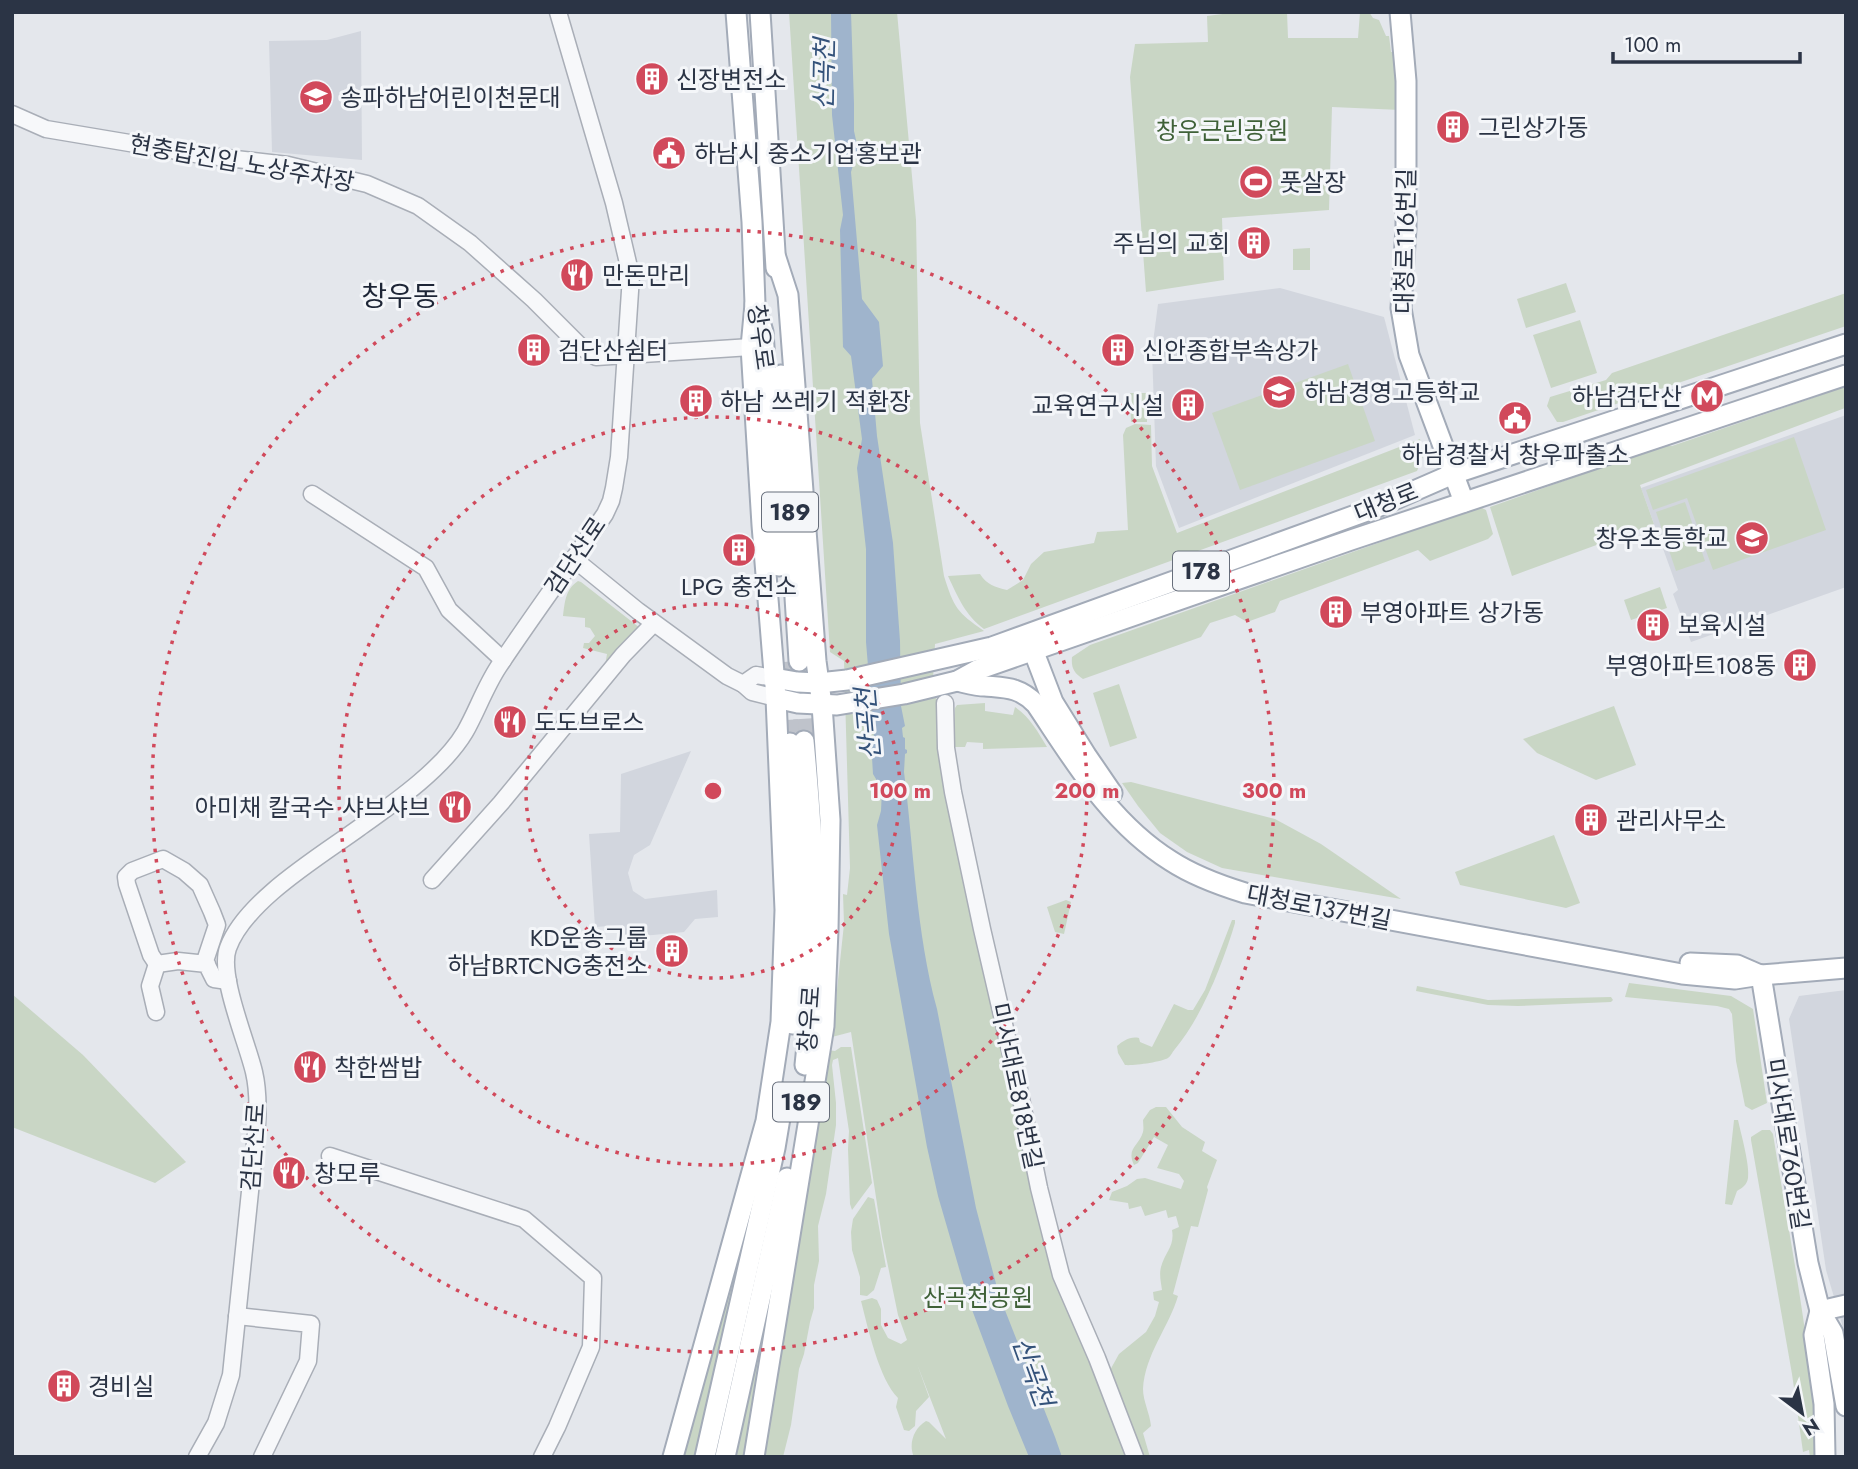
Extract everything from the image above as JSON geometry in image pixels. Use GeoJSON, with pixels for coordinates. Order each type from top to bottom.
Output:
{"type":"FeatureCollection","features":[{"type":"Feature","properties":{"kind":"main road","name":"창우로"},"geometry":{"type":"LineString","coordinates":[[736,12],[752,222],[755,304],[763,332],[786,667]]}},
{"type":"Feature","properties":{"kind":"main road","name":"창우로"},"geometry":{"type":"LineString","coordinates":[[760,12],[776,258],[786,667]]}},
{"type":"Feature","properties":{"kind":"main road","name":"대청로116번길"},"geometry":{"type":"LineString","coordinates":[[1399,12],[1406,81],[1406,228],[1401,308],[1409,355],[1464,502]]}},
{"type":"Feature","properties":{"kind":"main road"},"geometry":{"type":"LineString","coordinates":[[754,1457],[824,1026],[828,930],[830,820],[822,705],[788,295],[776,258]]}},
{"type":"Feature","properties":{"kind":"main road"},"geometry":{"type":"LineString","coordinates":[[673,1457],[766,1121],[781,1022],[785,910],[776,698],[786,667],[762,525],[751,347],[755,304]]}},
{"type":"Feature","properties":{"kind":"main road","name":"대청로"},"geometry":{"type":"LineString","coordinates":[[822,705],[854,702],[957,681],[1030,643],[1375,508],[1453,474],[1846,344]]}},
{"type":"Feature","properties":{"kind":"main road","name":"대청로"},"geometry":{"type":"LineString","coordinates":[[819,683],[847,680],[992,647],[1030,643],[1846,375]]}},
{"type":"Feature","properties":{"kind":"main road","name":"대청로137번길"},"geometry":{"type":"LineString","coordinates":[[1030,643],[1053,702],[1108,788],[1132,815],[1158,838],[1209,867],[1228,875],[1289,890],[1665,960],[1737,965],[1761,975]]}},
{"type":"Feature","properties":{"kind":"main road","name":"178"},"geometry":{"type":"LineString","coordinates":[[786,667],[819,683]]}},
{"type":"Feature","properties":{"kind":"main road","name":"대청로137번길"},"geometry":{"type":"LineString","coordinates":[[957,681],[1005,687],[1029,697],[1082,774],[1124,824],[1171,861],[1217,884],[1296,904],[1682,974],[1735,979],[1846,968]]}},
{"type":"Feature","properties":{"kind":"main road","name":"178"},"geometry":{"type":"LineString","coordinates":[[776,698],[822,705]]}},
{"type":"Feature","properties":{"kind":"main road","name":"창우로"},"geometry":{"type":"LineString","coordinates":[[705,1457],[775,1148],[790,1050],[800,937],[797,742],[811,826],[814,900],[808,1042],[802,1096],[788,1174],[725,1457]]}},
{"type":"Feature","properties":{"kind":"main road","name":"미사대로760번길"},"geometry":{"type":"LineString","coordinates":[[1761,975],[1808,1263],[1820,1311]]}},
{"type":"Feature","properties":{"kind":"main road"},"geometry":{"type":"LineString","coordinates":[[1820,1311],[1846,1306]]}},
{"type":"Feature","properties":{"kind":"main road"},"geometry":{"type":"LineString","coordinates":[[1820,1311],[1814,1335],[1824,1404],[1836,1457]]}},
{"type":"Feature","properties":{"kind":"main road"},"geometry":{"type":"LineString","coordinates":[[1820,1311],[1833,1332],[1846,1406]]}},
{"type":"Feature","properties":{"kind":"main road"},"geometry":{"type":"LineString","coordinates":[[1824,1404],[1825,1457]]}},
{"type":"Feature","properties":{"kind":"street","name":"검단산로"},"geometry":{"type":"LineString","coordinates":[[197,1457],[216,1423],[227,1393],[234,1353],[258,1106],[254,1072],[228,981],[225,959],[227,950],[243,922],[259,904],[405,794],[446,756],[465,732],[503,660],[605,514],[611,501],[619,457],[631,276],[614,204],[558,12]]}},
{"type":"Feature","properties":{"kind":"street","name":"현충탑진입 노상주차장"},"geometry":{"type":"LineString","coordinates":[[12,114],[46,129],[201,155],[288,165],[367,184],[418,206],[470,243],[525,291],[588,353],[596,357],[751,347]]}},
{"type":"Feature","properties":{"kind":"street"},"geometry":{"type":"LineString","coordinates":[[312,494],[426,568],[449,610],[503,660]]}},
{"type":"Feature","properties":{"kind":"street"},"geometry":{"type":"LineString","coordinates":[[574,559],[654,623],[727,676],[752,692],[776,698]]}},
{"type":"Feature","properties":{"kind":"street"},"geometry":{"type":"LineString","coordinates":[[432,880],[501,803],[623,655],[654,623]]}},
{"type":"Feature","properties":{"kind":"street"},"geometry":{"type":"LineString","coordinates":[[743,684],[756,675],[786,667]]}},
{"type":"Feature","properties":{"kind":"street","name":"미사대로818번길"},"geometry":{"type":"LineString","coordinates":[[945,703],[946,748],[953,792],[1014,1062],[1039,1188],[1061,1275],[1135,1457]]}},
{"type":"Feature","properties":{"kind":"street"},"geometry":{"type":"LineString","coordinates":[[157,964],[151,955],[126,877],[132,871],[163,859],[184,871],[200,885],[217,925],[205,961],[214,979],[228,981]]}},
{"type":"Feature","properties":{"kind":"street"},"geometry":{"type":"LineString","coordinates":[[157,964],[178,961],[207,964]]}},
{"type":"Feature","properties":{"kind":"street"},"geometry":{"type":"LineString","coordinates":[[156,1012],[150,986],[157,964]]}},
{"type":"Feature","properties":{"kind":"street"},"geometry":{"type":"LineString","coordinates":[[330,1156],[524,1219],[593,1278],[591,1348],[542,1457]]}},
{"type":"Feature","properties":{"kind":"street"},"geometry":{"type":"LineString","coordinates":[[237,1316],[311,1324],[308,1361],[262,1457]]}},
{"type":"Feature","properties":{"kind":"shaded area","name":"송파하남어린이천문대"},"geometry":{"type":"Polygon","coordinates":[[[361,31],[362,160],[272,152],[269,41],[327,40],[361,31]]]}},
{"type":"Feature","properties":{"kind":"shaded area","name":"하남경영고등학교"},"geometry":{"type":"Polygon","coordinates":[[[1280,288],[1384,317],[1415,435],[1179,528],[1156,466],[1152,350],[1158,304],[1280,288]]]}},
{"type":"Feature","properties":{"kind":"shaded area","name":"창우초등학교"},"geometry":{"type":"Polygon","coordinates":[[[1846,415],[1846,587],[1691,642],[1673,594],[1678,590],[1641,488],[1846,415]]]}},
{"type":"Feature","properties":{"kind":"shaded area"},"geometry":{"type":"Polygon","coordinates":[[[691,751],[650,845],[634,855],[628,873],[633,891],[645,899],[717,890],[718,917],[695,919],[684,932],[653,935],[624,937],[623,925],[595,927],[589,834],[620,832],[621,774],[691,751]]]}},
{"type":"Feature","properties":{"kind":"shaded area"},"geometry":{"type":"Polygon","coordinates":[[[1846,990],[1846,1338],[1826,1270],[1789,1019],[1799,996],[1846,990]]]}},
{"type":"Feature","properties":{"kind":"green space","name":"산곡천공원"},"geometry":{"type":"Polygon","coordinates":[[[789,12],[897,12],[916,220],[920,423],[944,576],[958,608],[984,631],[935,644],[933,679],[1022,1134],[1129,1457],[914,1457],[913,1437],[926,1421],[946,1439],[917,1364],[929,1397],[916,1411],[915,1426],[909,1431],[904,1430],[896,1407],[898,1398],[880,1366],[861,1301],[872,1298],[877,1300],[881,1309],[881,1325],[888,1338],[901,1344],[907,1340],[898,1315],[882,1237],[851,1032],[832,1037],[844,924],[843,894],[847,895],[850,868],[844,661],[830,652],[789,12]]]}},
{"type":"Feature","properties":{"kind":"green space","name":"창우근린공원"},"geometry":{"type":"Polygon","coordinates":[[[1238,12],[1287,12],[1288,38],[1358,38],[1360,12],[1369,12],[1373,18],[1379,20],[1386,36],[1389,36],[1401,110],[1332,107],[1329,210],[1222,218],[1224,280],[1146,292],[1130,77],[1135,44],[1208,42],[1207,16],[1238,12]]]}},
{"type":"Feature","properties":{"kind":"green space"},"geometry":{"type":"Polygon","coordinates":[[[1310,248],[1310,270],[1293,270],[1293,249],[1310,248]]]}},
{"type":"Feature","properties":{"kind":"green space"},"geometry":{"type":"Polygon","coordinates":[[[1566,283],[1576,312],[1526,328],[1517,299],[1566,283]]]}},
{"type":"Feature","properties":{"kind":"green space"},"geometry":{"type":"Polygon","coordinates":[[[1846,293],[1846,326],[1563,422],[1557,422],[1547,406],[1550,397],[1606,380],[1612,373],[1846,293]]]}},
{"type":"Feature","properties":{"kind":"green space"},"geometry":{"type":"Polygon","coordinates":[[[1580,320],[1597,373],[1551,388],[1533,335],[1580,320]]]}},
{"type":"Feature","properties":{"kind":"green space"},"geometry":{"type":"Polygon","coordinates":[[[1348,364],[1375,441],[1240,490],[1212,413],[1348,364]]]}},
{"type":"Feature","properties":{"kind":"green space"},"geometry":{"type":"Polygon","coordinates":[[[1844,387],[1845,408],[1640,485],[1654,524],[1512,576],[1490,507],[1654,446],[1672,446],[1844,387]]]}},
{"type":"Feature","properties":{"kind":"green space"},"geometry":{"type":"Polygon","coordinates":[[[1130,393],[1147,393],[1147,422],[1131,422],[1130,393]]]}},
{"type":"Feature","properties":{"kind":"green space"},"geometry":{"type":"Polygon","coordinates":[[[1135,424],[1151,425],[1152,466],[1177,533],[1420,439],[1424,454],[1417,471],[984,629],[977,624],[967,612],[948,576],[980,574],[985,581],[1007,590],[1023,580],[1031,564],[1044,552],[1094,543],[1097,532],[1128,530],[1123,435],[1126,428],[1135,424]]]}},
{"type":"Feature","properties":{"kind":"green space"},"geometry":{"type":"Polygon","coordinates":[[[1794,437],[1826,530],[1713,570],[1687,498],[1653,510],[1646,490],[1794,437]]]}},
{"type":"Feature","properties":{"kind":"green space"},"geometry":{"type":"Polygon","coordinates":[[[1685,502],[1705,561],[1676,571],[1656,512],[1685,502]]]}},
{"type":"Feature","properties":{"kind":"green space"},"geometry":{"type":"Polygon","coordinates":[[[1480,507],[1486,510],[1493,534],[1488,539],[1430,561],[1418,550],[1280,601],[1275,612],[1247,622],[1235,615],[1210,623],[1201,637],[1083,679],[1075,672],[1072,657],[1090,645],[1480,507]]]}},
{"type":"Feature","properties":{"kind":"green space"},"geometry":{"type":"Polygon","coordinates":[[[578,581],[640,628],[605,666],[607,654],[583,648],[584,643],[589,643],[595,636],[590,628],[585,627],[585,618],[563,616],[568,592],[578,581]]]}},
{"type":"Feature","properties":{"kind":"green space"},"geometry":{"type":"Polygon","coordinates":[[[1660,587],[1667,608],[1631,620],[1624,600],[1660,587]]]}},
{"type":"Feature","properties":{"kind":"green space"},"geometry":{"type":"Polygon","coordinates":[[[1119,684],[1137,738],[1110,747],[1093,693],[1119,684]]]}},
{"type":"Feature","properties":{"kind":"green space"},"geometry":{"type":"Polygon","coordinates":[[[985,703],[985,711],[1013,715],[1015,707],[1037,730],[1047,747],[983,749],[983,743],[967,742],[965,747],[953,747],[957,705],[985,703]]]}},
{"type":"Feature","properties":{"kind":"green space"},"geometry":{"type":"Polygon","coordinates":[[[1614,706],[1636,765],[1596,780],[1537,753],[1523,739],[1614,706]]]}},
{"type":"Feature","properties":{"kind":"green space"},"geometry":{"type":"Polygon","coordinates":[[[1131,782],[1275,819],[1321,844],[1401,899],[1222,868],[1187,852],[1160,833],[1122,783],[1131,782]]]}},
{"type":"Feature","properties":{"kind":"green space"},"geometry":{"type":"Polygon","coordinates":[[[1554,835],[1580,903],[1566,908],[1460,885],[1455,872],[1554,835]]]}},
{"type":"Feature","properties":{"kind":"green space"},"geometry":{"type":"Polygon","coordinates":[[[1066,900],[1071,902],[1064,934],[1055,932],[1047,907],[1066,900]]]}},
{"type":"Feature","properties":{"kind":"green space"},"geometry":{"type":"Polygon","coordinates":[[[1232,920],[1235,920],[1235,923],[1218,972],[1203,1006],[1185,1036],[1168,1058],[1125,1065],[1118,1053],[1119,1044],[1127,1039],[1139,1038],[1140,1042],[1152,1047],[1174,1004],[1193,1010],[1205,990],[1232,920]]]}},
{"type":"Feature","properties":{"kind":"green space"},"geometry":{"type":"Polygon","coordinates":[[[1629,983],[1731,996],[1753,1009],[1767,1103],[1752,1110],[1745,1106],[1736,1061],[1732,1014],[1729,1009],[1625,997],[1629,983]]]}},
{"type":"Feature","properties":{"kind":"green space"},"geometry":{"type":"Polygon","coordinates":[[[1417,986],[1488,1000],[1611,997],[1613,1000],[1518,1006],[1488,1005],[1416,991],[1417,986]]]}},
{"type":"Feature","properties":{"kind":"green space"},"geometry":{"type":"Polygon","coordinates":[[[12,994],[83,1055],[186,1162],[155,1183],[12,1127],[12,994]]]}},
{"type":"Feature","properties":{"kind":"green space"},"geometry":{"type":"Polygon","coordinates":[[[841,1047],[851,1047],[872,1183],[852,1210],[849,1131],[838,1058],[833,1060],[832,1065],[836,1125],[826,1194],[818,1226],[819,1261],[814,1285],[814,1308],[799,1369],[791,1425],[783,1457],[762,1457],[827,1050],[835,1051],[841,1047]]]}},
{"type":"Feature","properties":{"kind":"green space"},"geometry":{"type":"Polygon","coordinates":[[[1166,1107],[1182,1127],[1205,1142],[1202,1151],[1217,1160],[1207,1187],[1198,1227],[1191,1226],[1173,1294],[1178,1296],[1148,1364],[1143,1394],[1151,1426],[1143,1433],[1150,1457],[1140,1457],[1109,1372],[1119,1354],[1146,1332],[1155,1316],[1159,1302],[1154,1300],[1153,1292],[1162,1290],[1161,1267],[1171,1245],[1172,1230],[1179,1227],[1176,1216],[1168,1218],[1166,1210],[1145,1216],[1141,1206],[1129,1209],[1128,1203],[1109,1200],[1112,1192],[1137,1179],[1145,1178],[1181,1189],[1184,1181],[1179,1174],[1157,1168],[1168,1145],[1154,1137],[1138,1163],[1134,1165],[1132,1159],[1132,1151],[1143,1132],[1143,1120],[1150,1110],[1166,1107]]]}},
{"type":"Feature","properties":{"kind":"green space"},"geometry":{"type":"Polygon","coordinates":[[[1734,1120],[1738,1120],[1747,1158],[1748,1178],[1747,1183],[1737,1191],[1732,1205],[1725,1204],[1734,1120]]]}},
{"type":"Feature","properties":{"kind":"green space"},"geometry":{"type":"Polygon","coordinates":[[[1762,1130],[1770,1130],[1773,1134],[1806,1335],[1818,1457],[1810,1457],[1809,1450],[1803,1452],[1751,1140],[1751,1137],[1762,1130]]]}},
{"type":"Feature","properties":{"kind":"green space"},"geometry":{"type":"Polygon","coordinates":[[[868,1197],[874,1199],[886,1267],[881,1268],[874,1290],[867,1296],[860,1295],[860,1277],[852,1250],[851,1232],[853,1219],[868,1197]]]}},
{"type":"Feature","properties":{"kind":"green space"},"geometry":{"type":"Polygon","coordinates":[[[754,1201],[697,1457],[679,1457],[719,1313],[754,1201]]]}},
{"type":"Feature","properties":{"kind":"green space"},"geometry":{"type":"Polygon","coordinates":[[[773,1277],[749,1457],[732,1457],[773,1277]]]}},
{"type":"Feature","properties":{"kind":"water"},"geometry":{"type":"Polygon","coordinates":[[[831,12],[851,12],[854,131],[858,149],[851,172],[862,299],[879,322],[883,366],[872,379],[877,436],[893,543],[900,641],[901,706],[905,726],[902,728],[907,750],[904,772],[924,951],[976,1208],[999,1295],[1062,1457],[1029,1457],[968,1299],[938,1196],[927,1147],[889,934],[877,825],[882,789],[873,774],[871,741],[874,738],[866,642],[866,549],[857,468],[862,439],[851,356],[843,347],[840,230],[843,215],[832,115],[831,12]]]}},
{"type":"Feature","properties":{"kind":"tunnel"},"geometry":{"type":"LineString","coordinates":[[799,661],[804,741]]}},
{"type":"Feature","properties":{"kind":"tunnel"},"geometry":{"type":"LineString","coordinates":[[784,662],[790,742]]}},
{"type":"Feature","properties":{"kind":"place","name":"신장변전소"},"geometry":{"type":"Point","coordinates":[652,79]}},
{"type":"Feature","properties":{"kind":"place","name":"송파하남어린이천문대"},"geometry":{"type":"Point","coordinates":[316,97]}},
{"type":"Feature","properties":{"kind":"place","name":"그린상가동"},"geometry":{"type":"Point","coordinates":[1453,127]}},
{"type":"Feature","properties":{"kind":"place","name":"하남시 중소기업홍보관"},"geometry":{"type":"Point","coordinates":[669,153]}},
{"type":"Feature","properties":{"kind":"place","name":"풋살장"},"geometry":{"type":"Point","coordinates":[1256,182]}},
{"type":"Feature","properties":{"kind":"place","name":"주님의 교회"},"geometry":{"type":"Point","coordinates":[1254,243]}},
{"type":"Feature","properties":{"kind":"place","name":"만돈만리"},"geometry":{"type":"Point","coordinates":[577,275]}},
{"type":"Feature","properties":{"kind":"place","name":"검단산쉼터"},"geometry":{"type":"Point","coordinates":[534,350]}},
{"type":"Feature","properties":{"kind":"place","name":"신안종합부속상가"},"geometry":{"type":"Point","coordinates":[1118,350]}},
{"type":"Feature","properties":{"kind":"place","name":"하남경영고등학교"},"geometry":{"type":"Point","coordinates":[1279,392]}},
{"type":"Feature","properties":{"kind":"place","name":"하남검단산"},"geometry":{"type":"Point","coordinates":[1707,396]}},
{"type":"Feature","properties":{"kind":"place","name":"하남 쓰레기 적환장"},"geometry":{"type":"Point","coordinates":[696,401]}},
{"type":"Feature","properties":{"kind":"place","name":"교육연구시설"},"geometry":{"type":"Point","coordinates":[1188,405]}},
{"type":"Feature","properties":{"kind":"place","name":"하남경찰서 창우파출소"},"geometry":{"type":"Point","coordinates":[1515,418]}},
{"type":"Feature","properties":{"kind":"place","name":"창우초등학교"},"geometry":{"type":"Point","coordinates":[1752,538]}},
{"type":"Feature","properties":{"kind":"place","name":"LPG 충전소"},"geometry":{"type":"Point","coordinates":[739,550]}},
{"type":"Feature","properties":{"kind":"place","name":"부영아파트 상가동"},"geometry":{"type":"Point","coordinates":[1336,612]}},
{"type":"Feature","properties":{"kind":"place","name":"보육시설"},"geometry":{"type":"Point","coordinates":[1653,625]}},
{"type":"Feature","properties":{"kind":"place","name":"부영아파트108동"},"geometry":{"type":"Point","coordinates":[1800,665]}},
{"type":"Feature","properties":{"kind":"place","name":"도도브로스"},"geometry":{"type":"Point","coordinates":[510,722]}},
{"type":"Feature","properties":{"kind":"place","name":"아미채 칼국수 샤브샤브"},"geometry":{"type":"Point","coordinates":[455,807]}},
{"type":"Feature","properties":{"kind":"place","name":"관리사무소"},"geometry":{"type":"Point","coordinates":[1591,820]}},
{"type":"Feature","properties":{"kind":"place","name":"KD운송그룹 하남BRTCNG충전소"},"geometry":{"type":"Point","coordinates":[672,951]}},
{"type":"Feature","properties":{"kind":"place","name":"착한쌈밥"},"geometry":{"type":"Point","coordinates":[310,1067]}},
{"type":"Feature","properties":{"kind":"place","name":"창모루"},"geometry":{"type":"Point","coordinates":[289,1173]}},
{"type":"Feature","properties":{"kind":"place","name":"경비실"},"geometry":{"type":"Point","coordinates":[64,1386]}},
{"type":"Feature","properties":{"kind":"district","name":"창우동"},"geometry":{"type":"Point","coordinates":[400,296]}},
{"type":"Feature","properties":{"kind":"water label","name":"산곡천"},"geometry":{"type":"Point","coordinates":[824,74]}},
{"type":"Feature","properties":{"kind":"water label","name":"산곡천"},"geometry":{"type":"Point","coordinates":[868,724]}},
{"type":"Feature","properties":{"kind":"water label","name":"산곡천"},"geometry":{"type":"Point","coordinates":[1033,1372]}}]}
